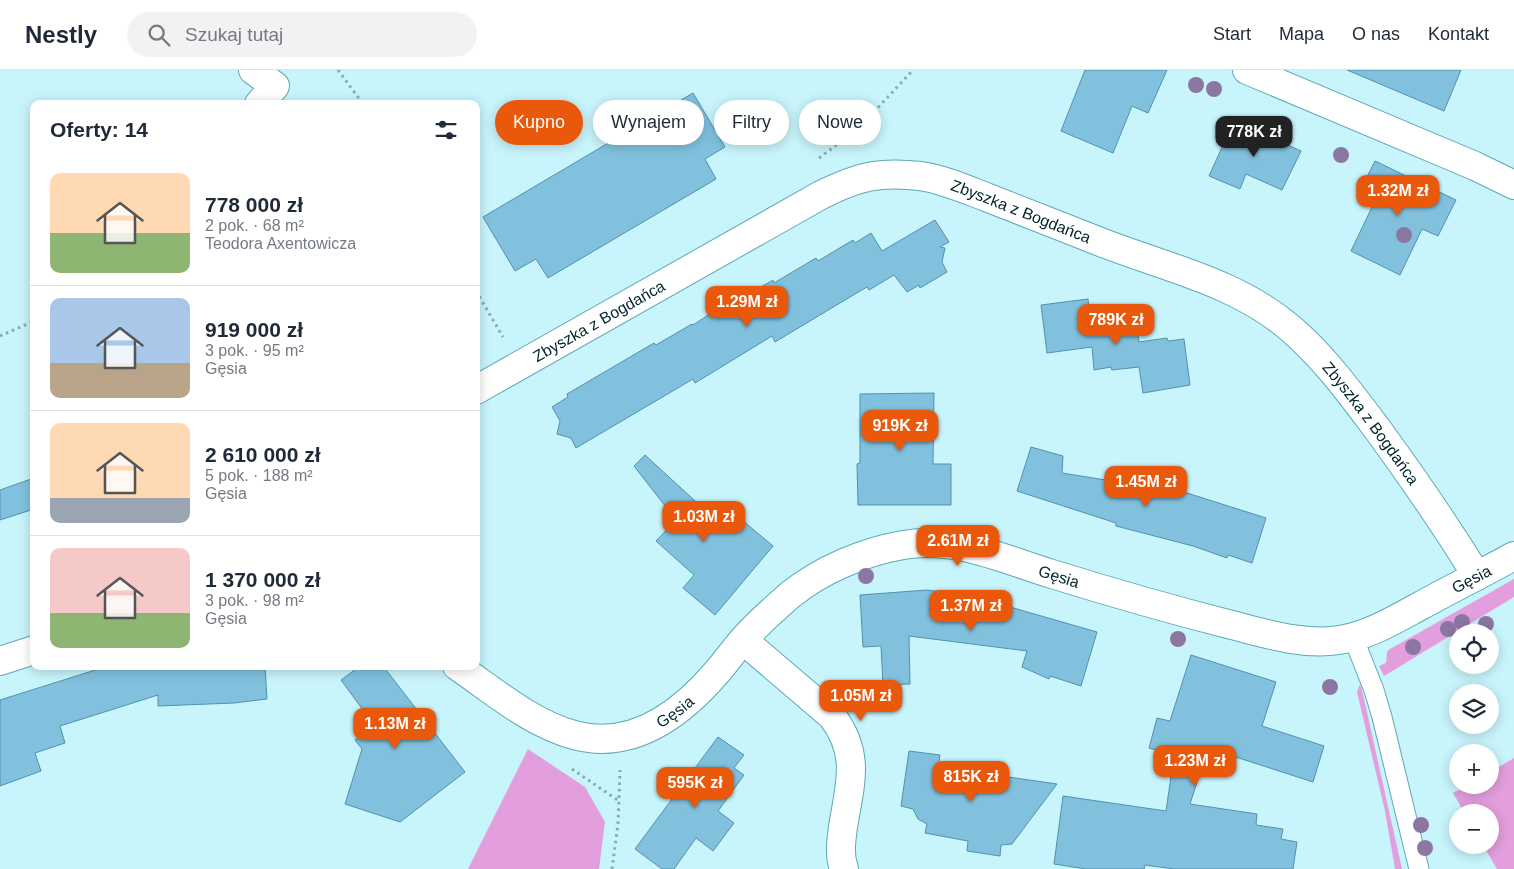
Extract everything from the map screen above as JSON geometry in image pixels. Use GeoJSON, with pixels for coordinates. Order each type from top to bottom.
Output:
{"type":"FeatureCollection","features":[{"type":"Feature","properties":{"kind":"street"},"geometry":{"type":"LineString","coordinates":[[253,70],[267,95]]}},
{"type":"Feature","properties":{"kind":"street"},"geometry":{"type":"LineString","coordinates":[[1247,70],[1476,166],[1514,185]]}},
{"type":"Feature","properties":{"kind":"street","name":"Zbyszka z Bogdańca"},"geometry":{"type":"LineString","coordinates":[[480,388],[828,191],[873,174],[920,176],[967,190],[1096,241],[1221,286],[1257,303],[1274,314],[1307,343],[1349,391],[1416,483],[1477,576]]}},
{"type":"Feature","properties":{"kind":"street","name":"Gęsia"},"geometry":{"type":"LineString","coordinates":[[464,670],[516,707],[541,722],[574,735],[598,739],[621,738],[653,727],[672,715],[695,696],[743,640],[791,594],[826,572],[882,550],[924,543],[959,545],[1187,613],[1274,635],[1317,642],[1353,637],[1377,628],[1514,556]]}},
{"type":"Feature","properties":{"kind":"street"},"geometry":{"type":"LineString","coordinates":[[743,640],[832,716],[842,729],[850,754],[852,768],[840,849],[844,869]]}},
{"type":"Feature","properties":{"kind":"street"},"geometry":{"type":"LineString","coordinates":[[0,661],[30,651]]}},
{"type":"Feature","properties":{"kind":"lane"},"geometry":{"type":"LineString","coordinates":[[1353,637],[1374,690],[1382,717],[1419,869]]}},
{"type":"Feature","properties":{"kind":"path"},"geometry":{"type":"LineString","coordinates":[[338,70],[360,100]]}},
{"type":"Feature","properties":{"kind":"path"},"geometry":{"type":"LineString","coordinates":[[811,164],[858,129],[913,70]]}},
{"type":"Feature","properties":{"kind":"path"},"geometry":{"type":"LineString","coordinates":[[480,298],[505,340]]}},
{"type":"Feature","properties":{"kind":"path"},"geometry":{"type":"LineString","coordinates":[[0,336],[30,323]]}},
{"type":"Feature","properties":{"kind":"path"},"geometry":{"type":"LineString","coordinates":[[612,869],[618,824],[621,738]]}},
{"type":"Feature","properties":{"kind":"shaded area"},"geometry":{"type":"Polygon","coordinates":[[[1514,579],[1514,597],[1470,624],[1449,624],[1449,636],[1384,676],[1379,666],[1386,663],[1387,652],[1514,579]]]}},
{"type":"Feature","properties":{"kind":"shaded area"},"geometry":{"type":"Polygon","coordinates":[[[1360,684],[1402,869],[1395,869],[1385,811],[1357,692],[1360,684]]]}},
{"type":"Feature","properties":{"kind":"shaded area"},"geometry":{"type":"Polygon","coordinates":[[[528,749],[585,787],[605,822],[599,869],[468,869],[528,749]]]}},
{"type":"Feature","properties":{"kind":"shaded area"},"geometry":{"type":"Polygon","coordinates":[[[1514,758],[1514,869],[1497,869],[1488,854],[1499,854],[1499,804],[1459,804],[1454,794],[1499,794],[1499,767],[1514,758]]]}},
{"type":"Feature","properties":{"kind":"building"},"geometry":{"type":"Polygon","coordinates":[[[1085,70],[1167,70],[1148,113],[1132,106],[1113,153],[1061,131],[1085,70]]]}},
{"type":"Feature","properties":{"kind":"building"},"geometry":{"type":"Polygon","coordinates":[[[1347,70],[1461,70],[1444,111],[1347,70]]]}},
{"type":"Feature","properties":{"kind":"building"},"geometry":{"type":"Polygon","coordinates":[[[693,93],[697,100],[681,100],[693,93]]]}},
{"type":"Feature","properties":{"kind":"building"},"geometry":{"type":"Polygon","coordinates":[[[704,112],[714,128],[714,145],[724,145],[725,147],[705,159],[716,179],[548,278],[536,259],[515,271],[483,217],[605,145],[704,145],[704,112]]]}},
{"type":"Feature","properties":{"kind":"building"},"geometry":{"type":"Polygon","coordinates":[[[1234,121],[1301,151],[1282,190],[1246,174],[1240,189],[1209,176],[1234,121]]]}},
{"type":"Feature","properties":{"kind":"building"},"geometry":{"type":"Polygon","coordinates":[[[1375,161],[1456,200],[1438,236],[1422,229],[1400,275],[1351,251],[1373,205],[1357,197],[1375,161]]]}},
{"type":"Feature","properties":{"kind":"building"},"geometry":{"type":"Polygon","coordinates":[[[935,220],[949,242],[940,247],[945,248],[942,262],[947,272],[920,288],[919,285],[907,292],[894,275],[869,290],[867,287],[775,342],[772,336],[695,383],[693,379],[576,448],[571,438],[557,434],[560,421],[552,407],[568,397],[567,394],[654,343],[656,345],[693,325],[733,299],[736,302],[773,280],[774,283],[816,258],[818,261],[853,240],[855,243],[871,233],[882,251],[935,220]]]}},
{"type":"Feature","properties":{"kind":"building"},"geometry":{"type":"Polygon","coordinates":[[[1088,299],[1091,325],[1135,319],[1139,342],[1167,338],[1168,341],[1184,339],[1190,385],[1143,393],[1139,367],[1112,370],[1111,367],[1094,370],[1092,347],[1047,353],[1041,305],[1088,299]]]}},
{"type":"Feature","properties":{"kind":"building"},"geometry":{"type":"Polygon","coordinates":[[[934,393],[933,464],[951,464],[951,505],[858,505],[857,464],[860,463],[860,394],[934,393]]]}},
{"type":"Feature","properties":{"kind":"building"},"geometry":{"type":"Polygon","coordinates":[[[1031,447],[1063,456],[1062,473],[1187,493],[1266,518],[1252,563],[1228,555],[1227,558],[1193,546],[1116,526],[1116,523],[1017,491],[1031,447]]]}},
{"type":"Feature","properties":{"kind":"building"},"geometry":{"type":"Polygon","coordinates":[[[645,455],[730,533],[742,520],[773,546],[715,615],[683,588],[694,575],[656,541],[676,520],[634,466],[645,455]]]}},
{"type":"Feature","properties":{"kind":"building"},"geometry":{"type":"Polygon","coordinates":[[[30,479],[30,510],[0,520],[0,490],[30,479]]]}},
{"type":"Feature","properties":{"kind":"building"},"geometry":{"type":"Polygon","coordinates":[[[927,590],[997,599],[996,603],[1097,632],[1081,686],[1050,676],[1049,679],[1022,667],[1027,651],[909,636],[910,684],[883,685],[881,646],[863,647],[860,595],[927,590]]]}},
{"type":"Feature","properties":{"kind":"building"},"geometry":{"type":"Polygon","coordinates":[[[1191,655],[1276,682],[1262,726],[1324,746],[1313,782],[1208,748],[1190,804],[1257,814],[1256,825],[1283,829],[1281,839],[1297,842],[1293,869],[1174,869],[1145,865],[1144,869],[1086,869],[1054,864],[1063,796],[1166,811],[1174,756],[1149,748],[1157,718],[1170,721],[1191,655]]]}},
{"type":"Feature","properties":{"kind":"building"},"geometry":{"type":"Polygon","coordinates":[[[95,670],[265,670],[267,699],[234,703],[158,706],[158,695],[60,726],[65,743],[35,753],[41,771],[0,786],[0,700],[95,670]]]}},
{"type":"Feature","properties":{"kind":"building"},"geometry":{"type":"Polygon","coordinates":[[[355,670],[386,670],[465,772],[400,822],[345,804],[362,749],[355,740],[374,725],[341,680],[355,670]]]}},
{"type":"Feature","properties":{"kind":"building"},"geometry":{"type":"Polygon","coordinates":[[[718,737],[744,755],[734,768],[744,775],[718,811],[734,823],[713,851],[696,838],[674,869],[662,869],[635,849],[718,737]]]}},
{"type":"Feature","properties":{"kind":"building"},"geometry":{"type":"Polygon","coordinates":[[[909,751],[940,755],[938,767],[1057,784],[1012,844],[1001,845],[1000,856],[967,851],[968,841],[925,833],[927,824],[918,819],[913,809],[901,806],[909,751]]]}}]}
